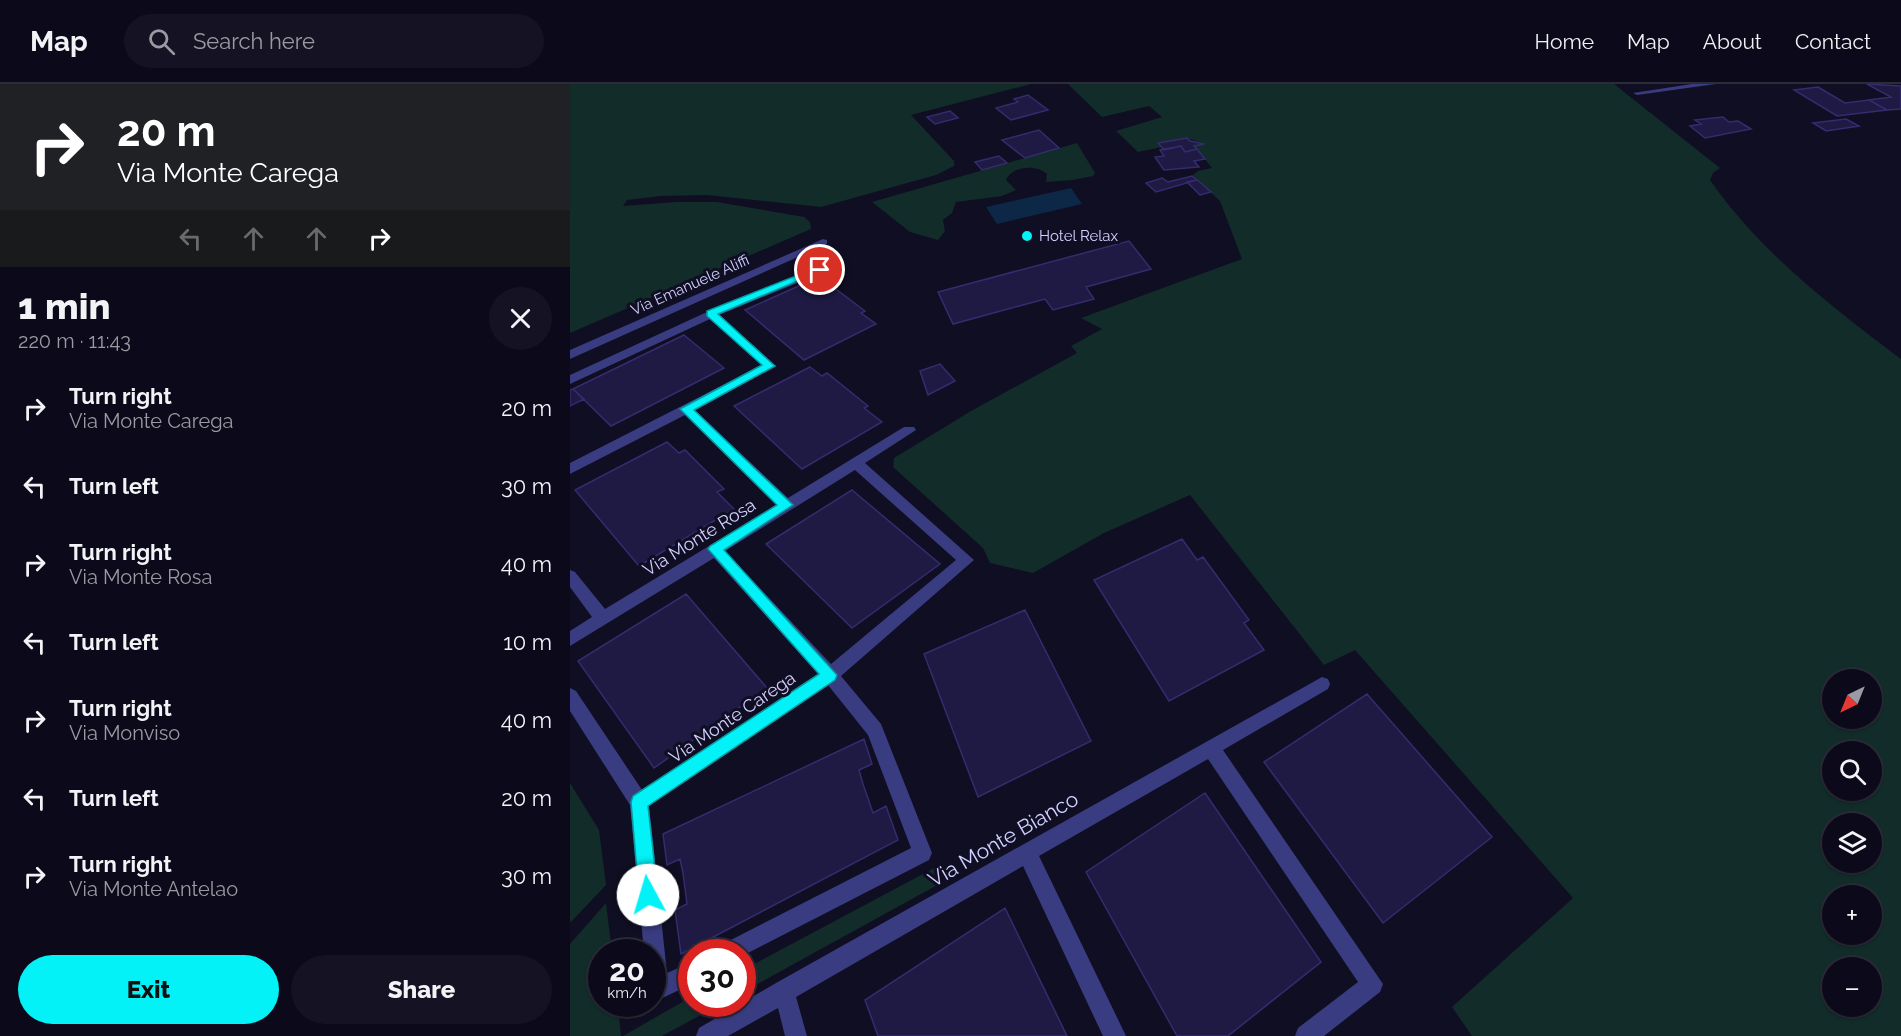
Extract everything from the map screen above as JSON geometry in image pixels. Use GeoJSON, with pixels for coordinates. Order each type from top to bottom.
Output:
{"type":"FeatureCollection","features":[{"type":"Feature","properties":{"kind":"street"},"geometry":{"type":"LineString","coordinates":[[1637,93],[1712,84]]}},
{"type":"Feature","properties":{"kind":"street","name":"Via Emanuele Aliffi"},"geometry":{"type":"LineString","coordinates":[[570,355],[823,242]]}},
{"type":"Feature","properties":{"kind":"street"},"geometry":{"type":"LineString","coordinates":[[570,380],[711,314],[820,270]]}},
{"type":"Feature","properties":{"kind":"street"},"geometry":{"type":"LineString","coordinates":[[573,463],[770,366],[711,314]]}},
{"type":"Feature","properties":{"kind":"street"},"geometry":{"type":"LineString","coordinates":[[686,409],[786,505]]}},
{"type":"Feature","properties":{"kind":"street","name":"Via Monte Rosa"},"geometry":{"type":"LineString","coordinates":[[570,639],[909,430]]}},
{"type":"Feature","properties":{"kind":"street","name":"Via Monte Carega"},"geometry":{"type":"LineString","coordinates":[[648,796],[830,675],[966,560],[856,463]]}},
{"type":"Feature","properties":{"kind":"street"},"geometry":{"type":"LineString","coordinates":[[715,549],[830,675],[875,730],[922,853],[753,939]]}},
{"type":"Feature","properties":{"kind":"street"},"geometry":{"type":"LineString","coordinates":[[570,576],[603,619]]}},
{"type":"Feature","properties":{"kind":"street","name":"Via Monte Bianco"},"geometry":{"type":"LineString","coordinates":[[707,1036],[1322,684]]}},
{"type":"Feature","properties":{"kind":"street"},"geometry":{"type":"LineString","coordinates":[[570,696],[648,796],[658,989],[678,979]]}},
{"type":"Feature","properties":{"kind":"street"},"geometry":{"type":"LineString","coordinates":[[1211,748],[1372,984],[1306,1036]]}},
{"type":"Feature","properties":{"kind":"street"},"geometry":{"type":"LineString","coordinates":[[1027,853],[1115,1036]]}},
{"type":"Feature","properties":{"kind":"street"},"geometry":{"type":"LineString","coordinates":[[784,992],[796,1036]]}},
{"type":"Feature","properties":{"kind":"green space"},"geometry":{"type":"Polygon","coordinates":[[[570,84],[1031,84],[911,115],[954,161],[954,166],[936,175],[821,207],[707,195],[661,196],[627,200],[623,206],[717,202],[804,217],[810,222],[811,229],[570,333],[570,84]]]}},
{"type":"Feature","properties":{"kind":"green space"},"geometry":{"type":"Polygon","coordinates":[[[1068,84],[1614,84],[1720,168],[1713,173],[1710,180],[1774,255],[1823,298],[1901,359],[1901,1036],[1472,1036],[1452,1007],[1573,898],[1355,650],[1324,665],[1190,495],[1104,533],[1033,573],[990,563],[983,548],[893,467],[894,458],[971,411],[1077,353],[1071,346],[1102,329],[1081,318],[1242,259],[1220,201],[1192,176],[1198,171],[1212,168],[1194,146],[1202,143],[1187,138],[1159,143],[1162,147],[1138,152],[1116,131],[1162,117],[1149,106],[1102,117],[1068,84]]]}},
{"type":"Feature","properties":{"kind":"green space"},"geometry":{"type":"Polygon","coordinates":[[[1077,143],[1095,173],[1093,176],[1046,182],[1047,174],[1042,171],[1031,168],[1019,169],[1009,175],[1006,180],[1016,190],[1002,196],[956,202],[952,213],[943,220],[945,231],[938,240],[910,232],[872,202],[1077,143]]]}},
{"type":"Feature","properties":{"kind":"green space"},"geometry":{"type":"Polygon","coordinates":[[[570,783],[599,830],[606,885],[570,923],[570,783]]]}},
{"type":"Feature","properties":{"kind":"green space"},"geometry":{"type":"Polygon","coordinates":[[[936,867],[941,883],[756,985],[756,963],[936,867]]]}},
{"type":"Feature","properties":{"kind":"green space"},"geometry":{"type":"Polygon","coordinates":[[[606,903],[610,939],[588,939],[588,1017],[619,1017],[621,1036],[570,1036],[570,944],[606,903]]]}},
{"type":"Feature","properties":{"kind":"green space"},"geometry":{"type":"Polygon","coordinates":[[[678,1004],[678,1017],[697,1017],[662,1036],[623,1036],[656,1017],[666,1017],[666,1011],[678,1004]]]}},
{"type":"Feature","properties":{"kind":"water"},"geometry":{"type":"Polygon","coordinates":[[[1071,188],[1082,204],[997,224],[986,207],[1071,188]]]}},
{"type":"Feature","properties":{"kind":"building"},"geometry":{"type":"Polygon","coordinates":[[[1867,84],[1901,86],[1901,109],[1887,110],[1869,100],[1891,97],[1867,84]]]}},
{"type":"Feature","properties":{"kind":"building"},"geometry":{"type":"Polygon","coordinates":[[[1818,87],[1845,103],[1869,100],[1887,110],[1837,116],[1794,90],[1818,87]]]}},
{"type":"Feature","properties":{"kind":"building"},"geometry":{"type":"Polygon","coordinates":[[[1028,95],[1048,110],[1011,120],[996,108],[1018,102],[1014,99],[1028,95]]]}},
{"type":"Feature","properties":{"kind":"building"},"geometry":{"type":"Polygon","coordinates":[[[950,111],[958,118],[935,124],[927,117],[950,111]]]}},
{"type":"Feature","properties":{"kind":"building"},"geometry":{"type":"Polygon","coordinates":[[[1723,117],[1729,122],[1738,121],[1751,129],[1705,138],[1690,126],[1701,124],[1695,120],[1723,117]]]}},
{"type":"Feature","properties":{"kind":"building"},"geometry":{"type":"Polygon","coordinates":[[[1846,119],[1859,126],[1826,131],[1813,123],[1846,119]]]}},
{"type":"Feature","properties":{"kind":"building"},"geometry":{"type":"Polygon","coordinates":[[[1039,130],[1059,148],[1025,158],[1002,140],[1039,130]]]}},
{"type":"Feature","properties":{"kind":"building"},"geometry":{"type":"Polygon","coordinates":[[[1187,138],[1190,141],[1204,144],[1194,146],[1197,149],[1185,152],[1181,146],[1164,150],[1158,143],[1187,138]]]}},
{"type":"Feature","properties":{"kind":"building"},"geometry":{"type":"Polygon","coordinates":[[[1181,146],[1185,152],[1197,149],[1205,159],[1194,161],[1199,167],[1164,170],[1155,157],[1164,156],[1160,150],[1181,146]]]}},
{"type":"Feature","properties":{"kind":"building"},"geometry":{"type":"Polygon","coordinates":[[[999,156],[1007,163],[982,170],[975,162],[999,156]]]}},
{"type":"Feature","properties":{"kind":"building"},"geometry":{"type":"Polygon","coordinates":[[[1192,176],[1197,180],[1156,192],[1146,183],[1162,178],[1168,182],[1192,176]]]}},
{"type":"Feature","properties":{"kind":"building"},"geometry":{"type":"Polygon","coordinates":[[[1197,180],[1211,192],[1200,195],[1187,182],[1197,180]]]}},
{"type":"Feature","properties":{"kind":"building"},"geometry":{"type":"Polygon","coordinates":[[[1129,241],[1151,269],[1086,287],[1094,299],[1053,310],[1045,299],[953,324],[938,292],[1129,241]]]}},
{"type":"Feature","properties":{"kind":"building"},"geometry":{"type":"Polygon","coordinates":[[[814,279],[824,287],[829,284],[865,311],[861,313],[876,324],[804,360],[745,310],[814,279]]]}},
{"type":"Feature","properties":{"kind":"building"},"geometry":{"type":"Polygon","coordinates":[[[684,335],[724,368],[611,426],[573,389],[684,335]]]}},
{"type":"Feature","properties":{"kind":"building"},"geometry":{"type":"Polygon","coordinates":[[[940,364],[955,381],[928,395],[920,371],[940,364]]]}},
{"type":"Feature","properties":{"kind":"building"},"geometry":{"type":"Polygon","coordinates":[[[810,367],[822,376],[827,373],[868,406],[864,408],[882,422],[802,469],[734,406],[810,367]]]}},
{"type":"Feature","properties":{"kind":"building"},"geometry":{"type":"Polygon","coordinates":[[[573,389],[584,399],[570,406],[570,390],[573,389]]]}},
{"type":"Feature","properties":{"kind":"building"},"geometry":{"type":"Polygon","coordinates":[[[667,442],[679,453],[685,450],[724,489],[717,492],[734,509],[639,566],[575,490],[667,442]]]}},
{"type":"Feature","properties":{"kind":"building"},"geometry":{"type":"Polygon","coordinates":[[[852,490],[940,564],[852,628],[766,544],[852,490]]]}},
{"type":"Feature","properties":{"kind":"building"},"geometry":{"type":"Polygon","coordinates":[[[1182,539],[1197,560],[1203,557],[1249,620],[1244,623],[1264,650],[1169,701],[1094,580],[1182,539]]]}},
{"type":"Feature","properties":{"kind":"building"},"geometry":{"type":"Polygon","coordinates":[[[686,594],[767,688],[654,768],[578,661],[686,594]]]}},
{"type":"Feature","properties":{"kind":"building"},"geometry":{"type":"Polygon","coordinates":[[[1025,610],[1091,741],[978,797],[924,654],[1025,610]]]}},
{"type":"Feature","properties":{"kind":"building"},"geometry":{"type":"Polygon","coordinates":[[[1367,694],[1492,837],[1383,923],[1264,762],[1367,694]]]}},
{"type":"Feature","properties":{"kind":"building"},"geometry":{"type":"Polygon","coordinates":[[[864,739],[872,764],[859,770],[863,784],[873,813],[886,806],[898,840],[710,939],[679,939],[675,910],[687,904],[683,873],[680,859],[667,865],[663,834],[864,739]]]}},
{"type":"Feature","properties":{"kind":"building"},"geometry":{"type":"Polygon","coordinates":[[[1205,793],[1321,962],[1228,1036],[1177,1036],[1086,872],[1205,793]]]}},
{"type":"Feature","properties":{"kind":"building"},"geometry":{"type":"Polygon","coordinates":[[[1005,908],[1067,1036],[878,1036],[865,1000],[1005,908]]]}},
{"type":"Feature","properties":{"kind":"place","name":"Hotel Relax"},"geometry":{"type":"Point","coordinates":[1027,236]}},
{"type":"Feature","properties":{"kind":"route"},"geometry":{"type":"LineString","coordinates":[[648,895],[639,802],[830,675],[715,549],[786,505],[686,409],[770,366],[711,314],[820,270]]}}]}
